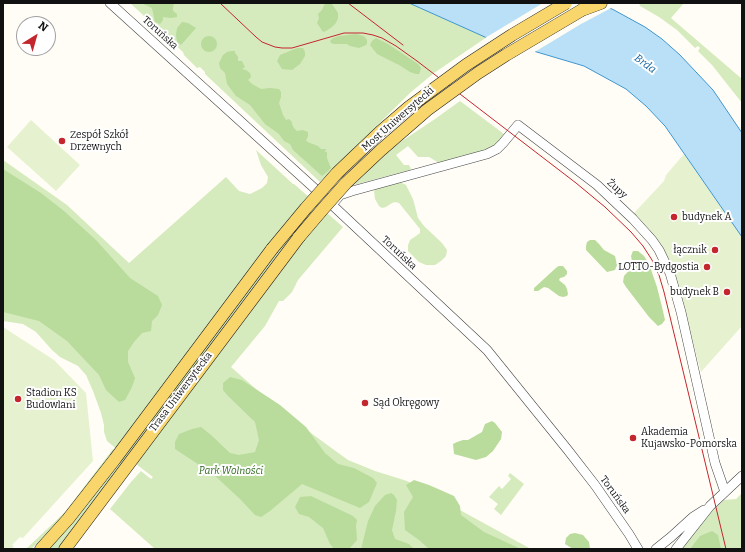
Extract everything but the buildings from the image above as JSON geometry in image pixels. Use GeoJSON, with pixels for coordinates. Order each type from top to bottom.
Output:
{"type":"FeatureCollection","features":[{"type":"Feature","properties":{"kind":"main road","name":"Most Uniwersytecki"},"geometry":{"type":"LineString","coordinates":[[272,249],[336,173],[409,107],[466,65],[512,35],[566,3]]}},
{"type":"Feature","properties":{"kind":"main road"},"geometry":{"type":"LineString","coordinates":[[582,10],[593,3]]}},
{"type":"Feature","properties":{"kind":"main road"},"geometry":{"type":"LineString","coordinates":[[582,10],[600,3]]}},
{"type":"Feature","properties":{"kind":"main road","name":"Most Uniwersytecki"},"geometry":{"type":"LineString","coordinates":[[299,236],[346,183],[380,150],[427,110],[481,71],[582,10]]}},
{"type":"Feature","properties":{"kind":"main road","name":"Trasa Uniwersytecka"},"geometry":{"type":"LineString","coordinates":[[65,549],[299,236]]}},
{"type":"Feature","properties":{"kind":"main road","name":"Trasa Uniwersytecka"},"geometry":{"type":"LineString","coordinates":[[41,549],[64,524],[115,459],[272,249]]}},
{"type":"Feature","properties":{"kind":"street","name":"Toruńska"},"geometry":{"type":"LineString","coordinates":[[110,3],[243,123],[487,350],[577,461],[638,549]]}},
{"type":"Feature","properties":{"kind":"street","name":"Żupy"},"geometry":{"type":"LineString","coordinates":[[332,205],[340,195],[352,191],[487,154],[497,149],[505,142],[518,125],[597,185],[643,229],[662,256],[670,273],[681,312],[715,463],[725,492]]}},
{"type":"Feature","properties":{"kind":"street"},"geometry":{"type":"LineString","coordinates":[[676,549],[710,506],[742,476]]}},
{"type":"Feature","properties":{"kind":"street"},"geometry":{"type":"LineString","coordinates":[[656,549],[693,517],[710,506]]}},
{"type":"Feature","properties":{"kind":"green space"},"geometry":{"type":"Polygon","coordinates":[[[130,3],[409,3],[487,37],[434,73],[411,92],[320,182],[205,74],[200,67],[197,68],[184,55],[183,52],[130,3]]]}},
{"type":"Feature","properties":{"kind":"green space"},"geometry":{"type":"Polygon","coordinates":[[[141,3],[174,3],[173,11],[177,14],[177,17],[163,17],[160,24],[155,22],[152,8],[141,3]]]}},
{"type":"Feature","properties":{"kind":"green space"},"geometry":{"type":"Polygon","coordinates":[[[325,3],[332,4],[338,13],[338,18],[332,27],[323,32],[317,23],[319,18],[318,14],[322,10],[325,3]]]}},
{"type":"Feature","properties":{"kind":"green space"},"geometry":{"type":"Polygon","coordinates":[[[639,3],[684,3],[671,18],[742,79],[742,103],[712,65],[698,51],[700,48],[698,46],[695,48],[677,30],[640,6],[639,3]]]}},
{"type":"Feature","properties":{"kind":"green space"},"geometry":{"type":"Polygon","coordinates":[[[182,22],[188,23],[196,28],[181,45],[177,42],[176,35],[177,28],[182,22]]]}},
{"type":"Feature","properties":{"kind":"green space"},"geometry":{"type":"Polygon","coordinates":[[[356,34],[364,36],[367,40],[367,44],[359,48],[347,44],[334,44],[330,41],[339,36],[356,34]]]}},
{"type":"Feature","properties":{"kind":"green space"},"geometry":{"type":"Polygon","coordinates":[[[206,36],[212,36],[217,41],[215,50],[212,52],[206,52],[201,47],[201,41],[206,36]]]}},
{"type":"Feature","properties":{"kind":"green space"},"geometry":{"type":"Polygon","coordinates":[[[376,38],[388,44],[418,64],[421,68],[419,74],[410,72],[377,54],[370,45],[376,38]]]}},
{"type":"Feature","properties":{"kind":"green space"},"geometry":{"type":"Polygon","coordinates":[[[297,48],[303,48],[305,52],[305,56],[300,64],[292,70],[282,69],[277,61],[280,55],[297,48]]]}},
{"type":"Feature","properties":{"kind":"green space"},"geometry":{"type":"Polygon","coordinates":[[[235,51],[238,61],[242,61],[245,67],[242,69],[250,73],[251,77],[248,80],[252,84],[261,89],[279,89],[281,92],[281,97],[279,103],[283,115],[286,120],[289,119],[292,122],[297,131],[303,130],[308,132],[306,141],[318,146],[321,149],[326,149],[325,152],[327,152],[327,158],[331,168],[322,176],[293,150],[290,144],[284,141],[279,134],[265,124],[250,105],[236,96],[227,84],[225,73],[220,68],[219,63],[223,55],[235,51]]]}},
{"type":"Feature","properties":{"kind":"green space"},"geometry":{"type":"Polygon","coordinates":[[[460,101],[504,134],[496,144],[485,150],[439,163],[429,157],[418,157],[408,146],[396,155],[404,165],[409,165],[410,170],[354,185],[379,160],[399,143],[460,101]]]}},
{"type":"Feature","properties":{"kind":"green space"},"geometry":{"type":"Polygon","coordinates":[[[31,120],[80,165],[56,191],[7,147],[31,120]]]}},
{"type":"Feature","properties":{"kind":"green space","name":"Park Wolności"},"geometry":{"type":"Polygon","coordinates":[[[256,150],[343,227],[298,280],[292,292],[283,301],[279,301],[265,326],[231,367],[282,412],[348,460],[375,471],[407,481],[531,549],[155,549],[110,509],[141,471],[151,479],[153,477],[127,457],[58,549],[48,549],[124,455],[107,441],[101,413],[93,391],[86,375],[78,366],[60,357],[36,332],[23,324],[3,321],[3,160],[67,205],[129,263],[226,177],[239,191],[250,194],[262,188],[267,183],[268,177],[261,165],[256,150]]]}},
{"type":"Feature","properties":{"kind":"green space","name":"LOTTO-Bydgostia"},"geometry":{"type":"Polygon","coordinates":[[[684,154],[742,237],[742,326],[701,372],[670,260],[654,237],[634,213],[664,181],[666,175],[684,154]]]}},
{"type":"Feature","properties":{"kind":"green space"},"geometry":{"type":"Polygon","coordinates":[[[3,169],[41,193],[64,211],[96,240],[130,278],[158,296],[162,305],[158,315],[152,321],[151,331],[142,333],[128,351],[128,362],[135,378],[125,400],[119,402],[106,390],[99,375],[67,341],[39,321],[3,312],[3,169]]]}},
{"type":"Feature","properties":{"kind":"green space"},"geometry":{"type":"Polygon","coordinates":[[[396,182],[406,185],[413,199],[418,218],[447,250],[446,256],[435,265],[426,265],[419,262],[408,251],[410,240],[420,233],[420,229],[399,203],[395,202],[382,208],[375,199],[374,191],[378,187],[396,182]]]}},
{"type":"Feature","properties":{"kind":"green space"},"geometry":{"type":"Polygon","coordinates":[[[590,240],[595,240],[604,250],[615,256],[617,265],[615,270],[607,272],[586,250],[587,242],[590,240]]]}},
{"type":"Feature","properties":{"kind":"green space"},"geometry":{"type":"Polygon","coordinates":[[[633,251],[638,251],[644,256],[649,264],[657,287],[665,320],[658,326],[649,317],[623,282],[624,276],[633,266],[631,256],[633,251]]]}},
{"type":"Feature","properties":{"kind":"green space"},"geometry":{"type":"Polygon","coordinates":[[[559,266],[563,266],[567,271],[567,274],[559,280],[567,289],[567,296],[559,296],[548,288],[544,287],[538,291],[534,291],[534,288],[559,266]]]}},
{"type":"Feature","properties":{"kind":"green space"},"geometry":{"type":"Polygon","coordinates":[[[3,327],[54,360],[86,393],[93,461],[23,538],[20,537],[12,545],[14,546],[12,549],[3,549],[3,327]]]}},
{"type":"Feature","properties":{"kind":"green space"},"geometry":{"type":"Polygon","coordinates":[[[230,377],[242,380],[280,405],[306,427],[325,453],[338,464],[354,468],[373,478],[377,483],[369,502],[360,508],[302,484],[261,517],[255,515],[213,474],[175,449],[175,442],[179,434],[201,427],[230,453],[239,455],[255,452],[259,440],[255,422],[223,390],[223,383],[230,377]]]}},
{"type":"Feature","properties":{"kind":"green space"},"geometry":{"type":"Polygon","coordinates":[[[492,421],[502,432],[501,439],[493,451],[486,457],[476,460],[454,454],[453,444],[463,440],[468,440],[482,432],[485,424],[492,421]]]}},
{"type":"Feature","properties":{"kind":"green space"},"geometry":{"type":"Polygon","coordinates":[[[113,449],[114,451],[68,511],[39,542],[31,549],[26,549],[65,512],[113,449]]]}},
{"type":"Feature","properties":{"kind":"green space"},"geometry":{"type":"Polygon","coordinates":[[[510,473],[524,484],[501,515],[494,509],[498,504],[489,497],[499,486],[502,489],[511,479],[508,476],[510,473]]]}},
{"type":"Feature","properties":{"kind":"green space"},"geometry":{"type":"Polygon","coordinates":[[[414,480],[454,496],[460,506],[461,515],[484,532],[521,549],[429,549],[405,530],[404,512],[413,497],[406,485],[414,480]]]}},
{"type":"Feature","properties":{"kind":"green space"},"geometry":{"type":"Polygon","coordinates":[[[391,493],[397,500],[392,530],[395,539],[409,544],[414,549],[361,549],[368,521],[375,506],[385,495],[391,493]]]}},
{"type":"Feature","properties":{"kind":"green space"},"geometry":{"type":"Polygon","coordinates":[[[742,493],[742,549],[681,549],[705,518],[724,500],[736,499],[742,493]]]}},
{"type":"Feature","properties":{"kind":"green space"},"geometry":{"type":"Polygon","coordinates":[[[311,496],[353,516],[357,520],[357,540],[349,549],[334,549],[330,544],[323,528],[309,517],[299,514],[295,507],[300,497],[311,496]]]}},
{"type":"Feature","properties":{"kind":"green space"},"geometry":{"type":"Polygon","coordinates":[[[712,531],[718,535],[721,549],[690,549],[700,536],[712,531]]]}},
{"type":"Feature","properties":{"kind":"green space"},"geometry":{"type":"Polygon","coordinates":[[[575,533],[583,535],[589,542],[590,549],[573,549],[565,544],[566,538],[570,534],[575,533]]]}},
{"type":"Feature","properties":{"kind":"water","name":"Brda"},"geometry":{"type":"Polygon","coordinates":[[[409,3],[599,3],[645,27],[662,39],[680,55],[713,90],[742,133],[742,237],[665,126],[646,106],[626,89],[584,66],[530,50],[496,42],[409,3]]]}},
{"type":"Feature","properties":{"kind":"pier"},"geometry":{"type":"Polygon","coordinates":[[[543,3],[603,3],[613,7],[581,24],[533,53],[495,43],[485,38],[543,3]]]}},
{"type":"Feature","properties":{"kind":"tram line"},"geometry":{"type":"LineString","coordinates":[[220,3],[262,42],[275,47],[292,48],[344,33],[363,33],[382,38],[417,61],[576,183],[605,207],[631,232],[643,246],[659,275],[726,549]]}},
{"type":"Feature","properties":{"kind":"tram line"},"geometry":{"type":"LineString","coordinates":[[348,3],[403,45]]}},
{"type":"Feature","properties":{"kind":"place","name":"Zespół Szkół Drzewnych"},"geometry":{"type":"Point","coordinates":[62,141]}},
{"type":"Feature","properties":{"kind":"place","name":"budynek A"},"geometry":{"type":"Point","coordinates":[674,217]}},
{"type":"Feature","properties":{"kind":"place","name":"łącznik"},"geometry":{"type":"Point","coordinates":[715,250]}},
{"type":"Feature","properties":{"kind":"place","name":"LOTTO-Bydgostia"},"geometry":{"type":"Point","coordinates":[707,267]}},
{"type":"Feature","properties":{"kind":"place","name":"budynek B"},"geometry":{"type":"Point","coordinates":[727,292]}},
{"type":"Feature","properties":{"kind":"place","name":"Stadion KS Budowlani"},"geometry":{"type":"Point","coordinates":[18,399]}},
{"type":"Feature","properties":{"kind":"place","name":"Sąd Okręgowy"},"geometry":{"type":"Point","coordinates":[365,403]}},
{"type":"Feature","properties":{"kind":"place","name":"Akademia Kujawsko-Pomorska"},"geometry":{"type":"Point","coordinates":[633,438]}}]}
